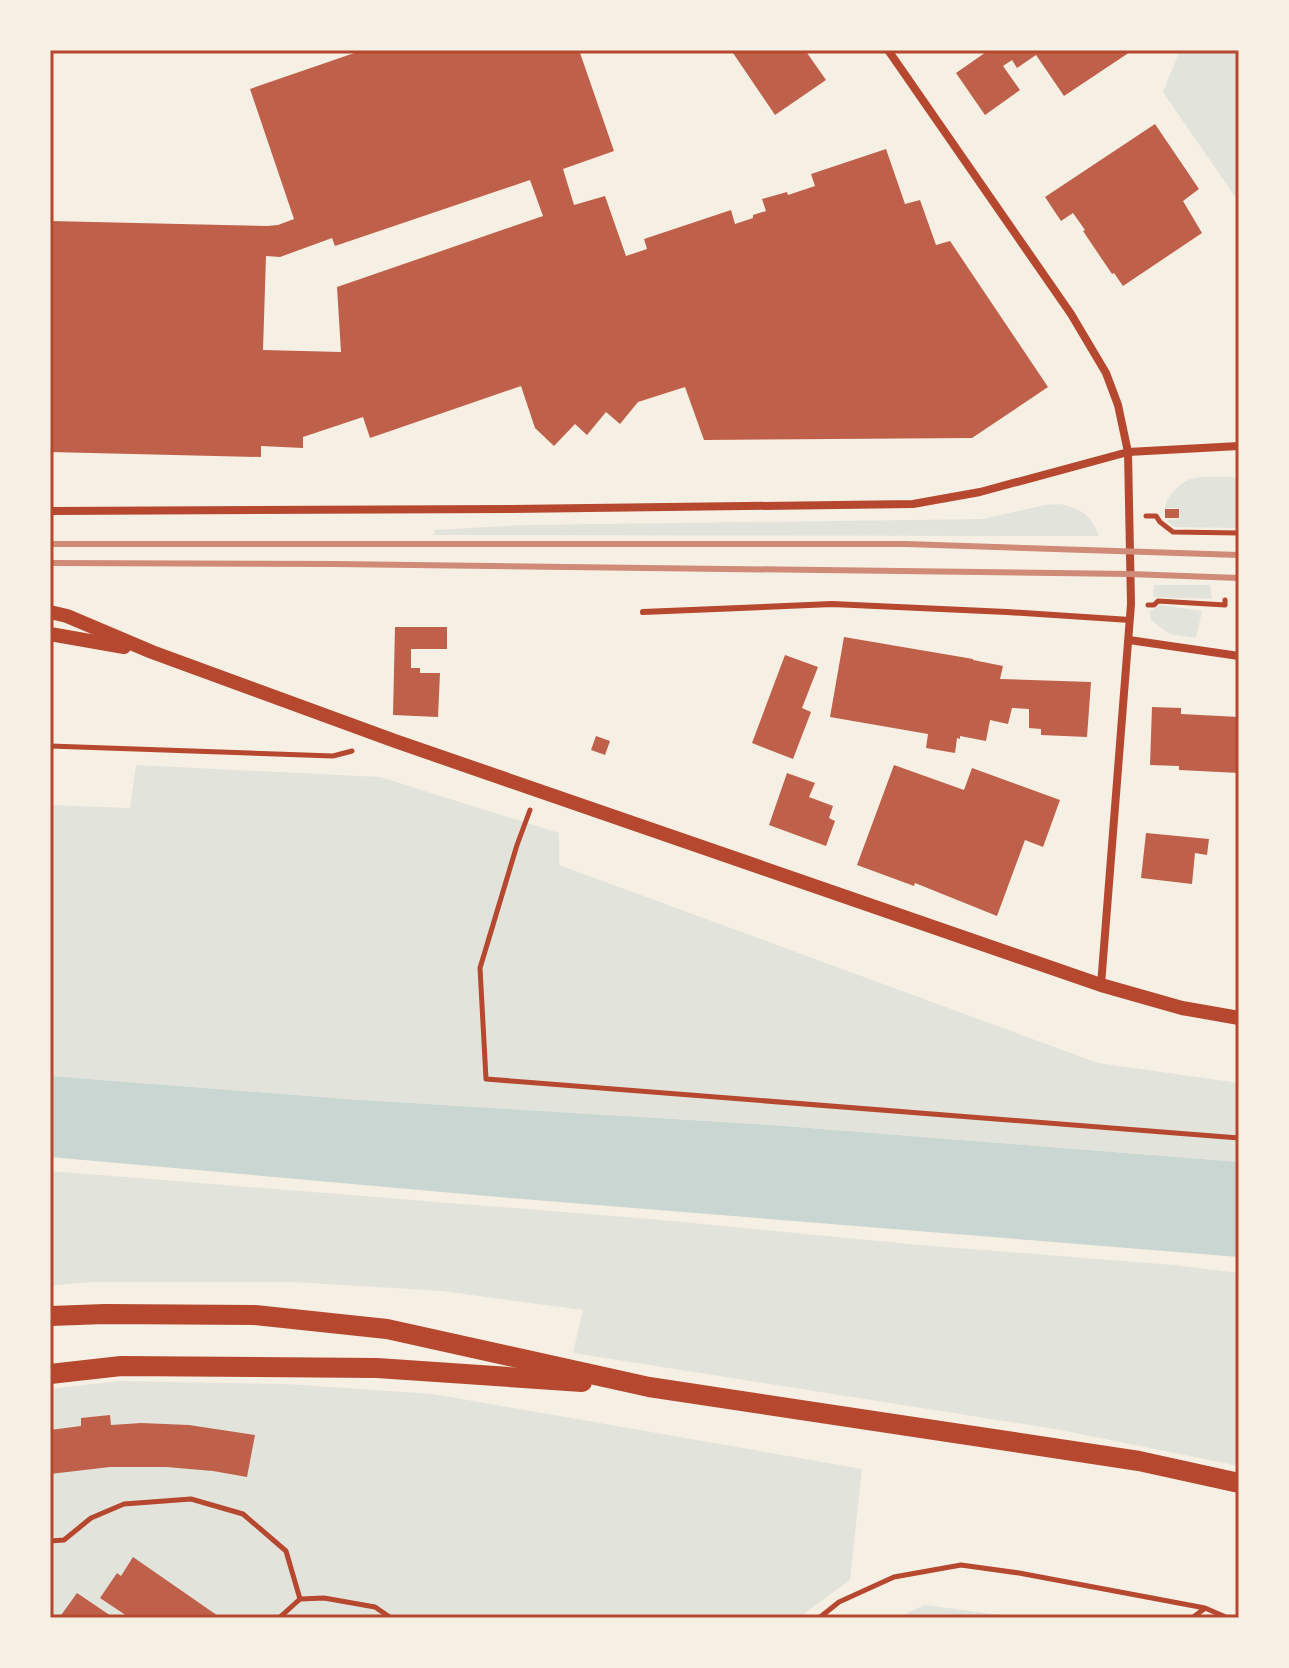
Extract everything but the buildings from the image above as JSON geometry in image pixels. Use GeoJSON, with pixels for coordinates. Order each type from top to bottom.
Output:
{"type":"FeatureCollection","features":[{"type":"Feature","properties":{"kind":"main road"},"geometry":{"type":"LineString","coordinates":[[50,1316],[255,1315],[387,1329],[649,1387],[1139,1461],[1239,1483]]}},
{"type":"Feature","properties":{"kind":"main road"},"geometry":{"type":"LineString","coordinates":[[50,1374],[121,1366],[377,1368],[649,1387]]}},
{"type":"Feature","properties":{"kind":"street"},"geometry":{"type":"LineString","coordinates":[[888,50],[1090,343],[1118,405],[1128,452],[1130,620],[1101,985]]}},
{"type":"Feature","properties":{"kind":"street"},"geometry":{"type":"LineString","coordinates":[[50,511],[913,504],[980,492],[1128,452],[1239,446]]}},
{"type":"Feature","properties":{"kind":"street"},"geometry":{"type":"LineString","coordinates":[[50,612],[395,741],[1101,985],[1182,1008],[1239,1018]]}},
{"type":"Feature","properties":{"kind":"street"},"geometry":{"type":"LineString","coordinates":[[50,634],[152,652]]}},
{"type":"Feature","properties":{"kind":"street"},"geometry":{"type":"LineString","coordinates":[[1129,640],[1239,656]]}},
{"type":"Feature","properties":{"kind":"lane"},"geometry":{"type":"LineString","coordinates":[[643,612],[832,604],[1130,620]]}},
{"type":"Feature","properties":{"kind":"path"},"geometry":{"type":"LineString","coordinates":[[1129,517],[1156,516],[1173,532],[1239,533]]}},
{"type":"Feature","properties":{"kind":"path"},"geometry":{"type":"LineString","coordinates":[[1158,601],[1225,605],[1225,600]]}},
{"type":"Feature","properties":{"kind":"path"},"geometry":{"type":"LineString","coordinates":[[50,746],[333,756],[395,741]]}},
{"type":"Feature","properties":{"kind":"path"},"geometry":{"type":"LineString","coordinates":[[537,790],[480,968],[486,1079],[1239,1138]]}},
{"type":"Feature","properties":{"kind":"path"},"geometry":{"type":"LineString","coordinates":[[50,1541],[64,1540],[91,1518],[124,1504],[191,1499],[243,1514],[286,1551],[300,1599]]}},
{"type":"Feature","properties":{"kind":"path"},"geometry":{"type":"LineString","coordinates":[[819,1618],[839,1602],[894,1577],[961,1565],[1205,1608],[1228,1618]]}},
{"type":"Feature","properties":{"kind":"path"},"geometry":{"type":"LineString","coordinates":[[279,1618],[300,1599],[324,1598],[375,1607],[391,1618]]}},
{"type":"Feature","properties":{"kind":"path"},"geometry":{"type":"LineString","coordinates":[[1192,1618],[1205,1608]]}},
{"type":"Feature","properties":{"kind":"shaded area"},"geometry":{"type":"Polygon","coordinates":[[[1180,50],[1239,50],[1239,196],[1236,198],[1163,92],[1180,50]]]}},
{"type":"Feature","properties":{"kind":"shaded area"},"geometry":{"type":"Polygon","coordinates":[[[1202,477],[1239,477],[1239,528],[1174,527],[1166,520],[1180,519],[1180,509],[1165,508],[1171,495],[1187,481],[1202,477]]]}},
{"type":"Feature","properties":{"kind":"shaded area"},"geometry":{"type":"Polygon","coordinates":[[[1061,504],[1085,514],[1099,536],[434,535],[435,530],[525,525],[983,519],[1061,504]]]}},
{"type":"Feature","properties":{"kind":"shaded area"},"geometry":{"type":"Polygon","coordinates":[[[1154,585],[1210,585],[1212,599],[1153,597],[1154,585]]]}},
{"type":"Feature","properties":{"kind":"shaded area"},"geometry":{"type":"Polygon","coordinates":[[[1160,605],[1202,611],[1196,638],[1169,634],[1151,620],[1150,611],[1160,605]]]}},
{"type":"Feature","properties":{"kind":"shaded area"},"geometry":{"type":"Polygon","coordinates":[[[136,765],[380,777],[559,833],[559,865],[1098,1063],[1239,1083],[1239,1162],[771,1125],[361,1100],[50,1076],[50,805],[130,808],[136,765]]]}},
{"type":"Feature","properties":{"kind":"shaded area"},"geometry":{"type":"Polygon","coordinates":[[[50,1076],[361,1100],[771,1125],[1239,1162],[1239,1257],[50,1157],[50,1076]]]}},
{"type":"Feature","properties":{"kind":"shaded area"},"geometry":{"type":"Polygon","coordinates":[[[50,1171],[651,1219],[1239,1273],[1239,1466],[1055,1429],[573,1353],[583,1310],[442,1291],[293,1282],[89,1282],[50,1286],[50,1171]]]}},
{"type":"Feature","properties":{"kind":"shaded area"},"geometry":{"type":"Polygon","coordinates":[[[119,1381],[286,1384],[433,1394],[862,1469],[850,1580],[798,1618],[50,1618],[50,1389],[119,1381]]]}},
{"type":"Feature","properties":{"kind":"shaded area"},"geometry":{"type":"Polygon","coordinates":[[[924,1605],[1023,1618],[897,1618],[924,1605]]]}},
{"type":"Feature","properties":{"kind":"railway"},"geometry":{"type":"LineString","coordinates":[[50,544],[906,544],[1239,555]]}},
{"type":"Feature","properties":{"kind":"railway"},"geometry":{"type":"LineString","coordinates":[[50,563],[1130,574],[1239,578]]}}]}
